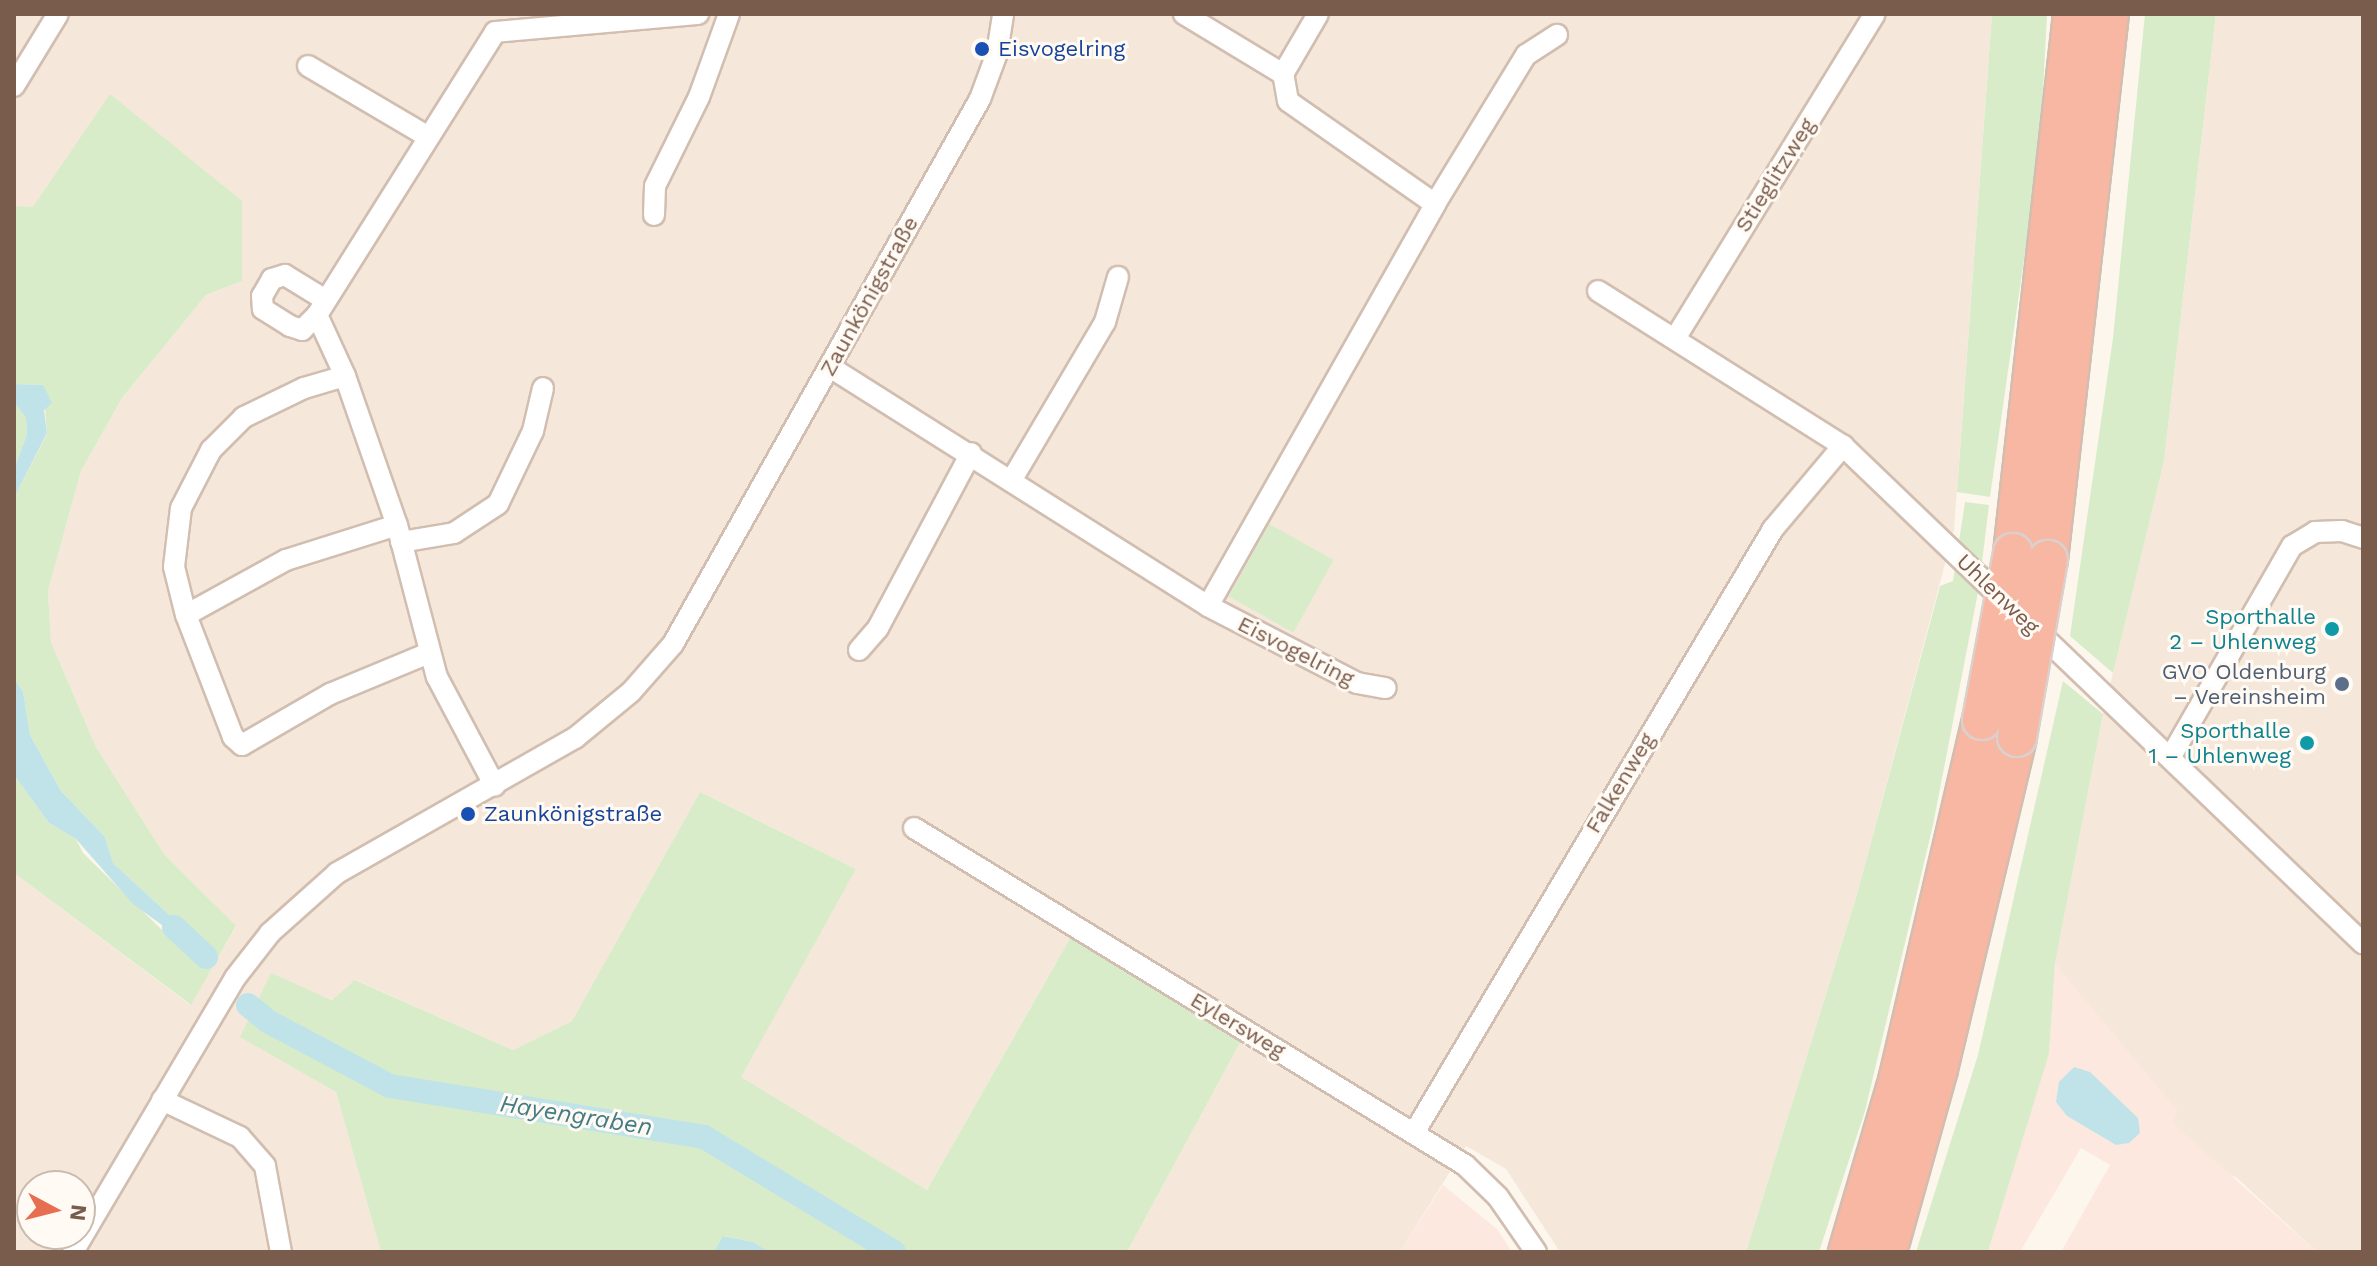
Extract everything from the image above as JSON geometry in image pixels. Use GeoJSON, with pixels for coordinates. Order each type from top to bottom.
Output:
{"type":"FeatureCollection","features":[{"type":"Feature","properties":{"kind":"highway"},"geometry":{"type":"LineString","coordinates":[[1887,1252],[1938,1069],[2017,737],[2073,14]]}},
{"type":"Feature","properties":{"kind":"highway"},"geometry":{"type":"LineString","coordinates":[[1848,1252],[1898,1081],[1982,720],[2031,556],[2109,14]]}},
{"type":"Feature","properties":{"kind":"street"},"geometry":{"type":"LineString","coordinates":[[14,86],[58,14]]}},
{"type":"Feature","properties":{"kind":"street"},"geometry":{"type":"LineString","coordinates":[[495,786],[429,653],[399,534],[321,307],[495,32],[698,14]]}},
{"type":"Feature","properties":{"kind":"street"},"geometry":{"type":"LineString","coordinates":[[654,215],[655,186],[699,97],[729,14]]}},
{"type":"Feature","properties":{"kind":"street","name":"Zaunkönigstraße"},"geometry":{"type":"LineString","coordinates":[[73,1252],[244,965],[299,904],[337,873],[575,738],[631,692],[673,644],[980,99],[997,53],[1003,14]]}},
{"type":"Feature","properties":{"kind":"street"},"geometry":{"type":"LineString","coordinates":[[1184,14],[1283,74]]}},
{"type":"Feature","properties":{"kind":"street"},"geometry":{"type":"LineString","coordinates":[[1318,14],[1283,74],[1288,101],[1435,204]]}},
{"type":"Feature","properties":{"kind":"street","name":"Stieglitzweg"},"geometry":{"type":"LineString","coordinates":[[1676,337],[1875,14]]}},
{"type":"Feature","properties":{"kind":"street"},"geometry":{"type":"LineString","coordinates":[[1208,606],[1435,204],[1526,55],[1557,35]]}},
{"type":"Feature","properties":{"kind":"street"},"geometry":{"type":"LineString","coordinates":[[308,66],[427,136]]}},
{"type":"Feature","properties":{"kind":"street"},"geometry":{"type":"LineString","coordinates":[[1011,481],[1105,322],[1118,277]]}},
{"type":"Feature","properties":{"kind":"street","name":"Uhlenweg"},"geometry":{"type":"LineString","coordinates":[[1598,291],[1676,337],[1843,446],[2363,943]]}},
{"type":"Feature","properties":{"kind":"street","name":"Eisvogelring"},"geometry":{"type":"LineString","coordinates":[[830,367],[971,453],[1208,606],[1357,683],[1386,688]]}},
{"type":"Feature","properties":{"kind":"street"},"geometry":{"type":"LineString","coordinates":[[345,376],[244,417],[211,450],[181,508],[174,567],[186,615],[233,737],[242,745],[330,694],[429,653]]}},
{"type":"Feature","properties":{"kind":"street"},"geometry":{"type":"LineString","coordinates":[[186,615],[286,560],[399,534],[454,533],[498,504],[533,431],[543,388]]}},
{"type":"Feature","properties":{"kind":"street","name":"Falkenweg"},"geometry":{"type":"LineString","coordinates":[[1414,1133],[1773,529],[1843,446]]}},
{"type":"Feature","properties":{"kind":"street"},"geometry":{"type":"LineString","coordinates":[[859,650],[878,628],[971,453]]}},
{"type":"Feature","properties":{"kind":"street"},"geometry":{"type":"LineString","coordinates":[[2170,758],[2292,546],[2315,532],[2342,531],[2363,538]]}},
{"type":"Feature","properties":{"kind":"street","name":"Eylersweg"},"geometry":{"type":"LineString","coordinates":[[914,828],[1465,1165],[1498,1197],[1536,1252]]}},
{"type":"Feature","properties":{"kind":"street"},"geometry":{"type":"LineString","coordinates":[[162,1100],[240,1137],[265,1166],[281,1252]]}},
{"type":"Feature","properties":{"kind":"shaded area"},"geometry":{"type":"Polygon","coordinates":[[[14,14],[1992,14],[1954,530],[1856,898],[1746,1252],[1560,1252],[1506,1169],[1466,1146],[1400,1252],[1127,1252],[1242,1039],[1072,935],[927,1190],[740,1077],[856,869],[700,792],[572,1021],[513,1050],[356,980],[333,1000],[271,974],[241,1037],[336,1092],[381,1252],[14,1252],[14,873],[190,1005],[236,927],[164,854],[96,747],[51,642],[48,591],[81,471],[122,398],[206,295],[242,281],[33,208],[14,206],[14,14]]]}},
{"type":"Feature","properties":{"kind":"shaded area"},"geometry":{"type":"Polygon","coordinates":[[[2216,14],[2363,14],[2363,1252],[2317,1252],[2237,1178],[2222,1172],[2173,1124],[2055,964],[2103,714],[2164,461],[2216,14]]]}},
{"type":"Feature","properties":{"kind":"shaded area"},"geometry":{"type":"Polygon","coordinates":[[[2055,964],[2177,1110],[2173,1124],[2317,1252],[2061,1252],[2110,1165],[2081,1148],[2020,1252],[1988,1252],[2049,1054],[2055,964]],[[2067,1116],[2116,1145],[2138,1118],[2067,1116]]]}},
{"type":"Feature","properties":{"kind":"shaded area"},"geometry":{"type":"Polygon","coordinates":[[[1443,1185],[1497,1229],[1512,1252],[1400,1252],[1443,1185]]]}},
{"type":"Feature","properties":{"kind":"green space"},"geometry":{"type":"Polygon","coordinates":[[[1992,14],[2047,14],[2040,147],[1990,497],[1957,492],[1992,14]]]}},
{"type":"Feature","properties":{"kind":"green space"},"geometry":{"type":"Polygon","coordinates":[[[2145,14],[2216,14],[2164,461],[2113,673],[2070,636],[2113,338],[2145,14]]]}},
{"type":"Feature","properties":{"kind":"green space"},"geometry":{"type":"Polygon","coordinates":[[[110,94],[242,201],[242,281],[206,295],[122,398],[81,471],[48,591],[51,642],[96,747],[164,854],[236,926],[191,1005],[14,873],[14,775],[49,823],[76,839],[83,853],[161,929],[191,948],[190,934],[113,863],[105,837],[61,791],[30,735],[23,691],[14,679],[14,498],[47,434],[43,385],[14,384],[14,206],[33,207],[110,94]]]}},
{"type":"Feature","properties":{"kind":"green space"},"geometry":{"type":"Polygon","coordinates":[[[14,402],[26,418],[27,434],[14,469],[14,402]]]}},
{"type":"Feature","properties":{"kind":"green space"},"geometry":{"type":"Polygon","coordinates":[[[1965,502],[1989,505],[1979,587],[1933,825],[1865,1111],[1819,1252],[1746,1252],[1856,898],[1940,586],[1953,581],[1965,502]]]}},
{"type":"Feature","properties":{"kind":"green space"},"geometry":{"type":"Polygon","coordinates":[[[1269,524],[1334,560],[1293,632],[1229,597],[1269,524]]]}},
{"type":"Feature","properties":{"kind":"green space"},"geometry":{"type":"Polygon","coordinates":[[[2063,681],[2103,714],[2055,964],[2049,1054],[1988,1252],[1916,1252],[1978,1055],[2063,681]]]}},
{"type":"Feature","properties":{"kind":"green space"},"geometry":{"type":"Polygon","coordinates":[[[700,792],[856,869],[741,1077],[927,1190],[1072,935],[1242,1039],[1127,1252],[770,1252],[753,1242],[724,1236],[714,1252],[381,1252],[336,1092],[240,1037],[271,973],[332,1000],[355,980],[513,1050],[572,1021],[700,792]]]}},
{"type":"Feature","properties":{"kind":"water"},"geometry":{"type":"Polygon","coordinates":[[[14,384],[43,385],[52,403],[44,410],[47,433],[14,498],[14,469],[27,434],[26,418],[14,402],[14,384]]]}},
{"type":"Feature","properties":{"kind":"water"},"geometry":{"type":"Polygon","coordinates":[[[14,679],[23,691],[30,735],[61,791],[105,837],[113,863],[190,934],[195,949],[133,904],[76,839],[49,823],[14,775],[14,679]]]}},
{"type":"Feature","properties":{"kind":"water"},"geometry":{"type":"Polygon","coordinates":[[[2074,1067],[2090,1072],[2138,1118],[2140,1133],[2129,1143],[2116,1145],[2067,1116],[2056,1102],[2059,1082],[2074,1067]]]}},
{"type":"Feature","properties":{"kind":"water"},"geometry":{"type":"Polygon","coordinates":[[[723,1236],[753,1242],[770,1252],[714,1252],[723,1236]]]}},
{"type":"Feature","properties":{"kind":"waterway","name":"Hayengraben"},"geometry":{"type":"LineString","coordinates":[[174,927],[206,957]]}},
{"type":"Feature","properties":{"kind":"waterway","name":"Hayengraben"},"geometry":{"type":"LineString","coordinates":[[248,1005],[269,1022],[390,1086],[704,1137],[894,1252]]}},
{"type":"Feature","properties":{"kind":"place","name":"Eisvogelring"},"geometry":{"type":"Point","coordinates":[982,49]}},
{"type":"Feature","properties":{"kind":"place","name":"Sporthalle 2 – Uhlenweg"},"geometry":{"type":"Point","coordinates":[2332,629]}},
{"type":"Feature","properties":{"kind":"place","name":"GVO Oldenburg – Vereinsheim"},"geometry":{"type":"Point","coordinates":[2342,684]}},
{"type":"Feature","properties":{"kind":"place","name":"Sporthalle 1 – Uhlenweg"},"geometry":{"type":"Point","coordinates":[2307,743]}},
{"type":"Feature","properties":{"kind":"place","name":"Zaunkönigstraße"},"geometry":{"type":"Point","coordinates":[468,814]}}]}
